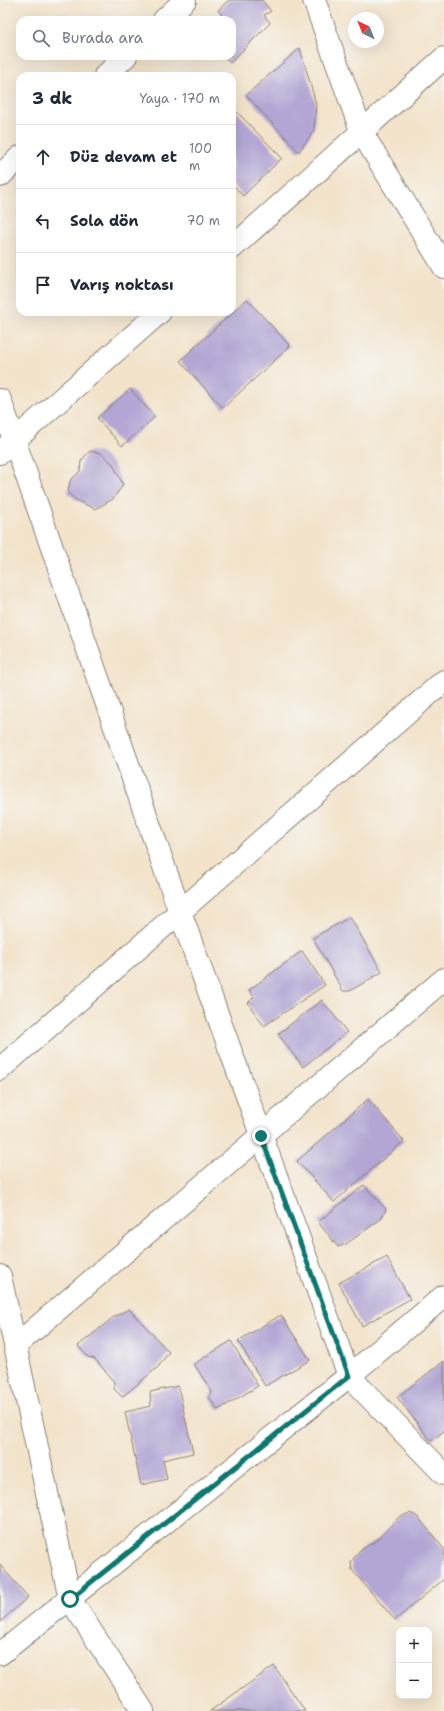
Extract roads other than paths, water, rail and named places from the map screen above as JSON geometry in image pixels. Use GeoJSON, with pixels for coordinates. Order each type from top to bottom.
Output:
{"type":"FeatureCollection","features":[{"type":"Feature","properties":{"kind":"street"},"geometry":{"type":"LineString","coordinates":[[168,16],[185,0]]}},
{"type":"Feature","properties":{"kind":"street"},"geometry":{"type":"LineString","coordinates":[[314,0],[362,133],[444,267]]}},
{"type":"Feature","properties":{"kind":"street"},"geometry":{"type":"LineString","coordinates":[[236,244],[444,58]]}},
{"type":"Feature","properties":{"kind":"street"},"geometry":{"type":"LineString","coordinates":[[109,72],[122,60]]}},
{"type":"Feature","properties":{"kind":"street"},"geometry":{"type":"LineString","coordinates":[[0,176],[16,161]]}},
{"type":"Feature","properties":{"kind":"street"},"geometry":{"type":"LineString","coordinates":[[7,447],[155,316]]}},
{"type":"Feature","properties":{"kind":"street"},"geometry":{"type":"LineString","coordinates":[[0,400],[7,447],[180,912],[349,1376],[444,1474]]}},
{"type":"Feature","properties":{"kind":"street"},"geometry":{"type":"LineString","coordinates":[[0,1069],[444,682]]}},
{"type":"Feature","properties":{"kind":"street"},"geometry":{"type":"LineString","coordinates":[[15,1346],[444,979]]}},
{"type":"Feature","properties":{"kind":"street"},"geometry":{"type":"LineString","coordinates":[[0,1276],[70,1599],[143,1711]]}},
{"type":"Feature","properties":{"kind":"street"},"geometry":{"type":"LineString","coordinates":[[0,1654],[349,1376],[444,1296]]}}]}
